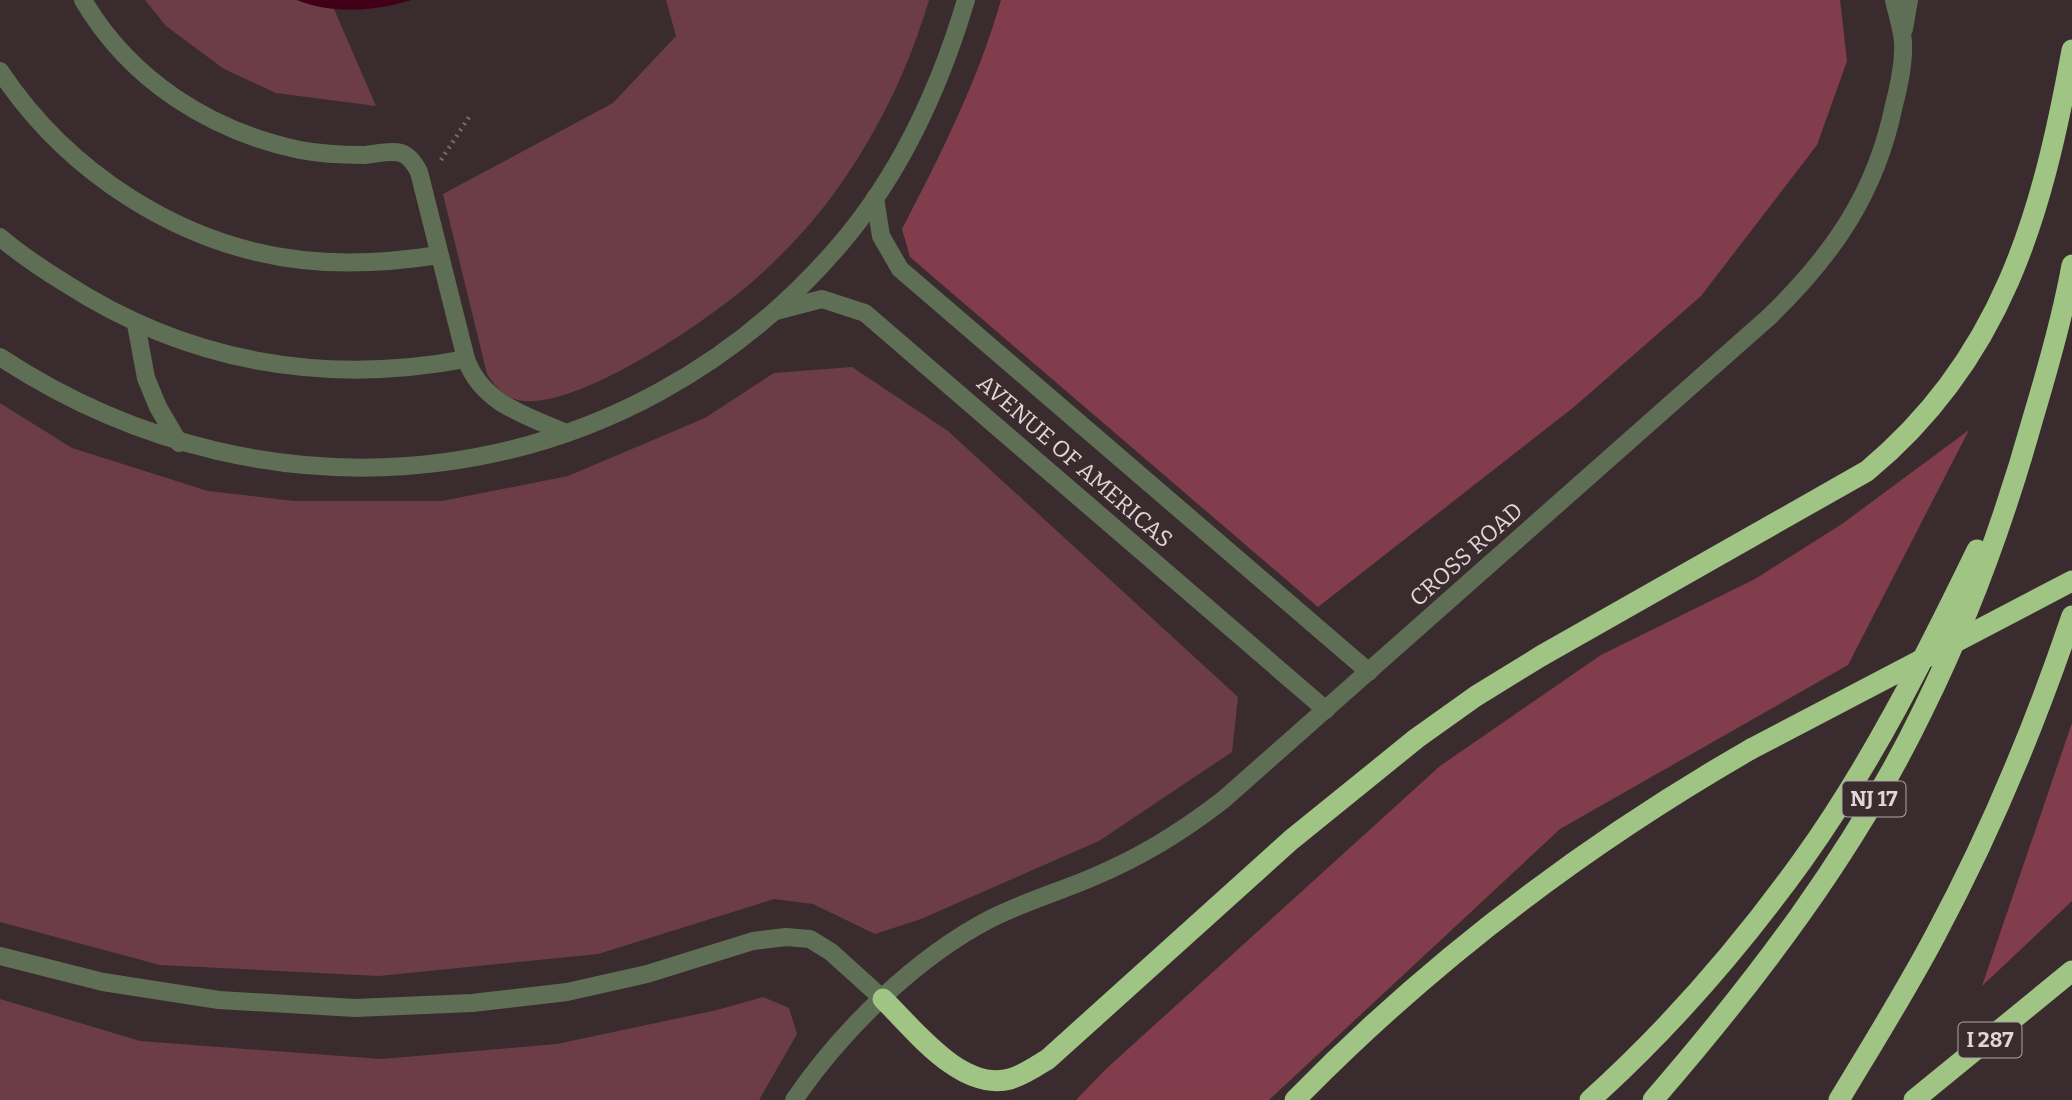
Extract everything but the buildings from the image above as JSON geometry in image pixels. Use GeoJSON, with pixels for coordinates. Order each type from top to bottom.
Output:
{"type":"FeatureCollection","features":[{"type":"Feature","properties":{"kind":"highway"},"geometry":{"type":"LineString","coordinates":[[883,999],[947,1061],[965,1074],[986,1080],[1007,1080],[1029,1072],[1048,1059],[1292,840],[1417,738],[1476,696],[1541,656],[1867,471],[1896,447],[1947,390],[1972,354],[1994,314],[2013,272],[2046,170],[2072,50]]}},
{"type":"Feature","properties":{"kind":"highway","name":"NJ 17"},"geometry":{"type":"LineString","coordinates":[[1653,1100],[1710,1034],[1824,880],[1877,794],[1923,710],[1993,543],[2022,457],[2048,366],[2072,265]]}},
{"type":"Feature","properties":{"kind":"highway"},"geometry":{"type":"LineString","coordinates":[[1590,1100],[1622,1072],[1684,1007],[1746,935],[1803,860],[1856,779],[1901,698],[2022,457]]}},
{"type":"Feature","properties":{"kind":"highway"},"geometry":{"type":"LineString","coordinates":[[1295,1100],[1367,1030],[1422,982],[1534,891],[1641,816],[1751,749],[2072,581]]}},
{"type":"Feature","properties":{"kind":"highway"},"geometry":{"type":"LineString","coordinates":[[1839,1100],[1936,933],[1976,852],[2021,750],[2072,616]]}},
{"type":"Feature","properties":{"kind":"highway","name":"I 287"},"geometry":{"type":"LineString","coordinates":[[1914,1100],[2068,975]]}},
{"type":"Feature","properties":{"kind":"street"},"geometry":{"type":"LineString","coordinates":[[83,0],[106,34],[146,76],[168,94],[214,121],[242,134],[304,151],[334,155],[393,152],[409,157],[419,172],[466,359],[475,380],[494,398],[566,433]]}},
{"type":"Feature","properties":{"kind":"street"},"geometry":{"type":"LineString","coordinates":[[0,357],[33,379],[131,426],[179,443],[282,464],[340,468],[394,467],[452,461],[511,450],[566,433],[657,393],[736,342],[811,276],[844,240],[905,150],[931,100],[952,48],[966,0]]}},
{"type":"Feature","properties":{"kind":"street","name":"CROSS ROAD"},"geometry":{"type":"LineString","coordinates":[[794,1100],[814,1070],[849,1032],[915,970],[992,919],[1091,878],[1180,833],[1251,777],[1798,289],[1852,219],[1871,181],[1888,136],[1898,88],[1903,43],[1894,0]]}},
{"type":"Feature","properties":{"kind":"street"},"geometry":{"type":"LineString","coordinates":[[1903,43],[1909,0]]}},
{"type":"Feature","properties":{"kind":"street"},"geometry":{"type":"LineString","coordinates":[[0,71],[44,127],[90,169],[145,207],[196,232],[248,249],[302,260],[374,261],[439,255]]}},
{"type":"Feature","properties":{"kind":"street","name":"AVENUE OF AMERICAS"},"geometry":{"type":"LineString","coordinates":[[875,198],[881,236],[900,269],[1369,672]]}},
{"type":"Feature","properties":{"kind":"street"},"geometry":{"type":"LineString","coordinates":[[1,239],[78,292],[136,324],[166,337],[229,356],[325,370],[437,365],[466,359]]}},
{"type":"Feature","properties":{"kind":"street","name":"AVENUE OF AMERICAS"},"geometry":{"type":"LineString","coordinates":[[773,312],[822,299],[866,313],[1326,710]]}},
{"type":"Feature","properties":{"kind":"street"},"geometry":{"type":"LineString","coordinates":[[136,324],[146,378],[158,407],[179,443]]}},
{"type":"Feature","properties":{"kind":"street"},"geometry":{"type":"LineString","coordinates":[[0,956],[103,982],[219,1000],[355,1008],[472,1003],[566,992],[647,974],[753,941],[786,937],[810,940],[831,952],[883,999]]}},
{"type":"Feature","properties":{"kind":"path"},"geometry":{"type":"LineString","coordinates":[[436,166],[469,117]]}},
{"type":"Feature","properties":{"kind":"shaded area"},"geometry":{"type":"Polygon","coordinates":[[[145,0],[297,0],[334,9],[376,106],[276,93],[224,69],[166,26],[145,0]]]}},
{"type":"Feature","properties":{"kind":"shaded area"},"geometry":{"type":"Polygon","coordinates":[[[297,0],[412,0],[384,7],[354,10],[325,8],[297,0]]]}},
{"type":"Feature","properties":{"kind":"shaded area"},"geometry":{"type":"Polygon","coordinates":[[[666,0],[929,0],[903,73],[868,141],[820,211],[775,261],[705,318],[610,376],[549,399],[524,401],[512,398],[498,388],[487,374],[443,194],[613,103],[676,36],[666,0]]]}},
{"type":"Feature","properties":{"kind":"shaded area"},"geometry":{"type":"Polygon","coordinates":[[[1001,0],[1840,0],[1847,61],[1817,145],[1701,296],[1574,407],[1318,607],[910,257],[902,229],[970,88],[1001,0]]]}},
{"type":"Feature","properties":{"kind":"shaded area"},"geometry":{"type":"Polygon","coordinates":[[[852,367],[948,431],[1238,697],[1232,752],[1099,841],[921,919],[875,934],[813,904],[774,899],[598,954],[379,976],[160,965],[0,922],[0,403],[72,448],[208,491],[294,501],[442,501],[568,476],[705,418],[774,373],[852,367]]]}},
{"type":"Feature","properties":{"kind":"shaded area"},"geometry":{"type":"Polygon","coordinates":[[[1969,430],[1848,665],[1560,829],[1269,1100],[1076,1100],[1106,1069],[1440,766],[1601,655],[1755,579],[1842,524],[1969,430]]]}},
{"type":"Feature","properties":{"kind":"shaded area"},"geometry":{"type":"Polygon","coordinates":[[[2072,723],[2072,901],[1982,986],[2072,723]]]}},
{"type":"Feature","properties":{"kind":"shaded area"},"geometry":{"type":"Polygon","coordinates":[[[763,997],[789,1008],[797,1034],[759,1100],[0,1100],[0,999],[140,1041],[382,1059],[557,1044],[717,1010],[763,997]]]}}]}
